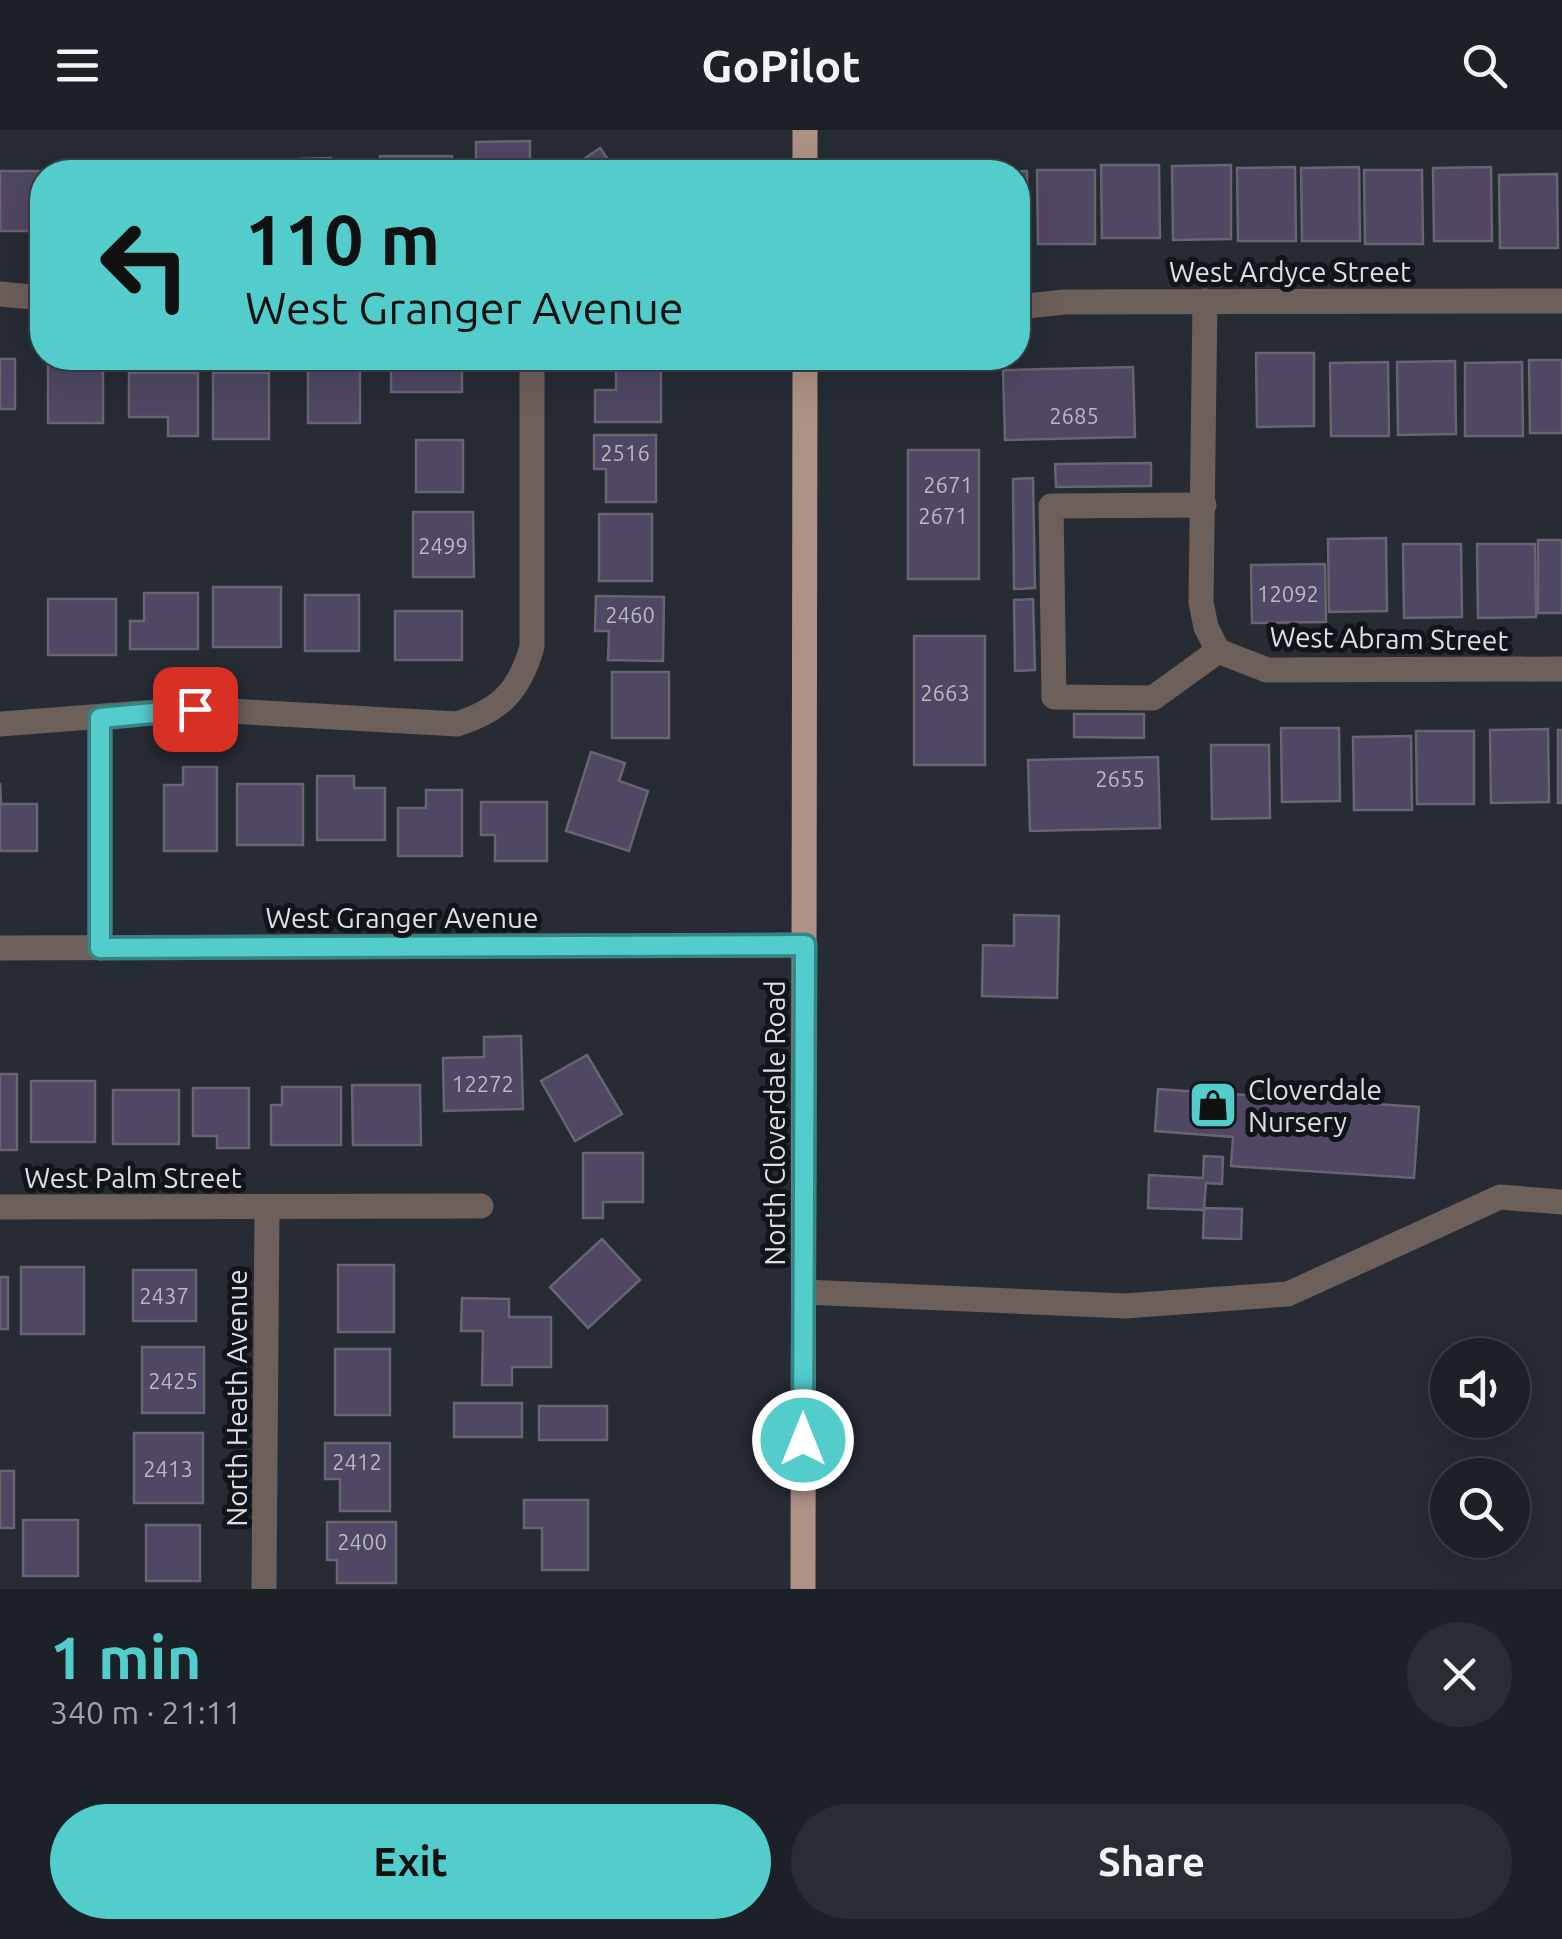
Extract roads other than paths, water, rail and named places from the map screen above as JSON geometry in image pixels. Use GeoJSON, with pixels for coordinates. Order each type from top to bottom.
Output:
{"type":"FeatureCollection","features":[{"type":"Feature","properties":{"kind":"main road"},"geometry":{"type":"LineString","coordinates":[[805,130],[805,160]]}},
{"type":"Feature","properties":{"kind":"main road","name":"North Cloverdale Road"},"geometry":{"type":"LineString","coordinates":[[803,1589],[804,370]]}},
{"type":"Feature","properties":{"kind":"street"},"geometry":{"type":"LineString","coordinates":[[0,294],[30,297]]}},
{"type":"Feature","properties":{"kind":"street"},"geometry":{"type":"LineString","coordinates":[[1204,505],[1051,506],[1054,697],[1154,698],[1218,651],[1200,602],[1204,505],[1205,301]]}},
{"type":"Feature","properties":{"kind":"street","name":"West Ardyce Street"},"geometry":{"type":"LineString","coordinates":[[1030,306],[1064,302],[1562,301]]}},
{"type":"Feature","properties":{"kind":"street"},"geometry":{"type":"LineString","coordinates":[[0,724],[195,709],[457,724],[486,715],[508,699],[524,675],[532,647],[532,370]]}},
{"type":"Feature","properties":{"kind":"street","name":"West Abram Street"},"geometry":{"type":"LineString","coordinates":[[1218,651],[1267,670],[1562,669]]}},
{"type":"Feature","properties":{"kind":"street"},"geometry":{"type":"LineString","coordinates":[[100,718],[100,948]]}},
{"type":"Feature","properties":{"kind":"street","name":"West Granger Avenue"},"geometry":{"type":"LineString","coordinates":[[0,948],[805,945]]}},
{"type":"Feature","properties":{"kind":"street"},"geometry":{"type":"LineString","coordinates":[[804,1292],[1125,1306],[1288,1294],[1500,1197],[1562,1202]]}},
{"type":"Feature","properties":{"kind":"street","name":"North Heath Avenue"},"geometry":{"type":"LineString","coordinates":[[264,1589],[267,1206]]}},
{"type":"Feature","properties":{"kind":"street","name":"West Palm Street"},"geometry":{"type":"LineString","coordinates":[[0,1207],[482,1206]]}},
{"type":"Feature","properties":{"kind":"place","name":"Cloverdale Nursery"},"geometry":{"type":"Point","coordinates":[1213,1105]}}]}
